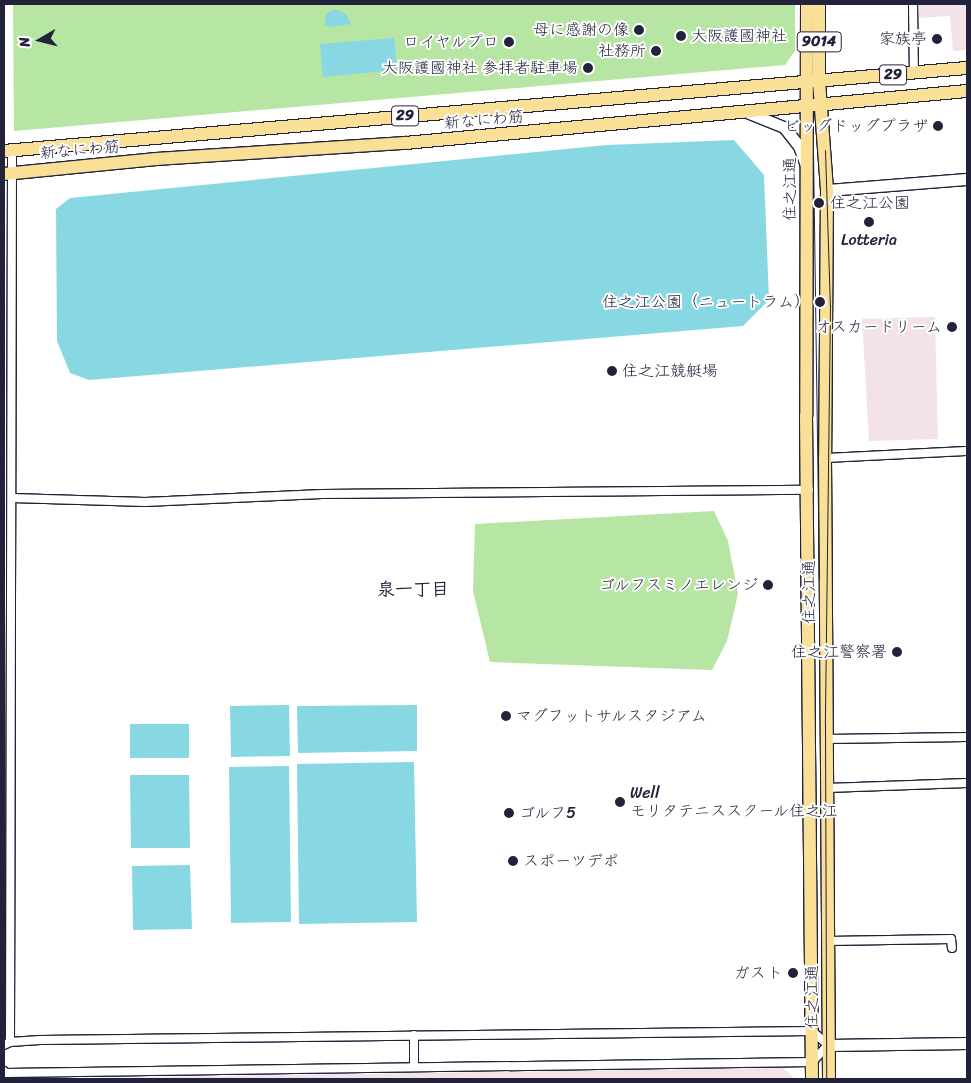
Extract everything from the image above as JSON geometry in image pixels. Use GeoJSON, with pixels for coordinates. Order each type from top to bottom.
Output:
{"type":"FeatureCollection","features":[{"type":"Feature","properties":{"kind":"main road","name":"9014"},"geometry":{"type":"LineString","coordinates":[[807,4],[813,82],[822,105]]}},
{"type":"Feature","properties":{"kind":"main road","name":"9014"},"geometry":{"type":"LineString","coordinates":[[806,108],[813,82],[820,4]]}},
{"type":"Feature","properties":{"kind":"main road","name":"新なにわ筋"},"geometry":{"type":"LineString","coordinates":[[8,151],[967,68]]}},
{"type":"Feature","properties":{"kind":"main road","name":"新なにわ筋"},"geometry":{"type":"LineString","coordinates":[[8,173],[749,113],[967,91]]}},
{"type":"Feature","properties":{"kind":"main road","name":"住之江通"},"geometry":{"type":"LineString","coordinates":[[822,105],[827,190],[825,458],[829,1079]]}},
{"type":"Feature","properties":{"kind":"main road","name":"住之江通"},"geometry":{"type":"LineString","coordinates":[[806,108],[812,1079]]}},
{"type":"Feature","properties":{"kind":"street"},"geometry":{"type":"LineString","coordinates":[[913,4],[914,73]]}},
{"type":"Feature","properties":{"kind":"street"},"geometry":{"type":"LineString","coordinates":[[749,113],[784,127],[799,146],[807,169]]}},
{"type":"Feature","properties":{"kind":"street"},"geometry":{"type":"LineString","coordinates":[[8,151],[12,498],[7,1044],[414,1035],[812,1031],[828,1045],[967,1043]]}},
{"type":"Feature","properties":{"kind":"street"},"geometry":{"type":"LineString","coordinates":[[827,190],[967,179]]}},
{"type":"Feature","properties":{"kind":"street"},"geometry":{"type":"LineString","coordinates":[[825,458],[967,451]]}},
{"type":"Feature","properties":{"kind":"street"},"geometry":{"type":"LineString","coordinates":[[12,498],[145,502],[342,494],[809,490]]}},
{"type":"Feature","properties":{"kind":"street"},"geometry":{"type":"LineString","coordinates":[[827,739],[967,736]]}},
{"type":"Feature","properties":{"kind":"street"},"geometry":{"type":"LineString","coordinates":[[827,788],[967,784]]}},
{"type":"Feature","properties":{"kind":"street"},"geometry":{"type":"LineString","coordinates":[[828,942],[952,939],[952,948]]}},
{"type":"Feature","properties":{"kind":"street"},"geometry":{"type":"LineString","coordinates":[[414,1035],[414,1067]]}},
{"type":"Feature","properties":{"kind":"street"},"geometry":{"type":"LineString","coordinates":[[4,1071],[6,1073],[812,1062],[828,1045]]}},
{"type":"Feature","properties":{"kind":"shaded area"},"geometry":{"type":"Polygon","coordinates":[[[918,4],[967,4],[967,50],[953,51],[950,16],[918,18],[918,4]]]}},
{"type":"Feature","properties":{"kind":"shaded area"},"geometry":{"type":"Polygon","coordinates":[[[935,317],[938,439],[869,441],[862,319],[935,317]]]}},
{"type":"Feature","properties":{"kind":"shaded area"},"geometry":{"type":"Polygon","coordinates":[[[783,1068],[795,1079],[27,1079],[420,1073],[783,1068]]]}},
{"type":"Feature","properties":{"kind":"green space"},"geometry":{"type":"Polygon","coordinates":[[[13,4],[795,4],[795,51],[785,65],[14,131],[13,4]]]}},
{"type":"Feature","properties":{"kind":"green space"},"geometry":{"type":"Polygon","coordinates":[[[714,511],[728,541],[738,594],[727,641],[712,670],[490,662],[473,591],[475,524],[714,511]]]}},
{"type":"Feature","properties":{"kind":"water"},"geometry":{"type":"Polygon","coordinates":[[[335,9],[346,14],[351,24],[330,27],[325,25],[326,14],[335,9]]]}},
{"type":"Feature","properties":{"kind":"water"},"geometry":{"type":"Polygon","coordinates":[[[394,38],[397,70],[323,77],[320,44],[394,38]]]}},
{"type":"Feature","properties":{"kind":"water"},"geometry":{"type":"Polygon","coordinates":[[[734,140],[764,175],[769,300],[743,326],[89,380],[70,373],[57,341],[56,209],[70,198],[607,145],[734,140]]]}},
{"type":"Feature","properties":{"kind":"water"},"geometry":{"type":"Polygon","coordinates":[[[289,705],[290,756],[231,757],[230,706],[289,705]]]}},
{"type":"Feature","properties":{"kind":"water"},"geometry":{"type":"Polygon","coordinates":[[[417,705],[417,751],[298,753],[297,706],[417,705]]]}},
{"type":"Feature","properties":{"kind":"water"},"geometry":{"type":"Polygon","coordinates":[[[130,724],[189,724],[189,758],[130,758],[130,724]]]}},
{"type":"Feature","properties":{"kind":"water"},"geometry":{"type":"Polygon","coordinates":[[[414,762],[417,922],[299,924],[297,764],[414,762]]]}},
{"type":"Feature","properties":{"kind":"water"},"geometry":{"type":"Polygon","coordinates":[[[289,766],[291,922],[231,923],[229,767],[289,766]]]}},
{"type":"Feature","properties":{"kind":"water"},"geometry":{"type":"Polygon","coordinates":[[[130,775],[189,775],[190,848],[131,848],[130,775]]]}},
{"type":"Feature","properties":{"kind":"water"},"geometry":{"type":"Polygon","coordinates":[[[190,865],[192,929],[133,930],[132,866],[190,865]]]}},
{"type":"Feature","properties":{"kind":"tram line"},"geometry":{"type":"LineString","coordinates":[[825,150],[830,305],[825,724],[826,1079]]}},
{"type":"Feature","properties":{"kind":"tram line"},"geometry":{"type":"LineString","coordinates":[[813,152],[819,579]]}},
{"type":"Feature","properties":{"kind":"place","name":"母に感謝の像"},"geometry":{"type":"Point","coordinates":[639,30]}},
{"type":"Feature","properties":{"kind":"place","name":"大阪護國神社"},"geometry":{"type":"Point","coordinates":[681,36]}},
{"type":"Feature","properties":{"kind":"place","name":"家族亭"},"geometry":{"type":"Point","coordinates":[937,39]}},
{"type":"Feature","properties":{"kind":"place","name":"ロイヤルプロ"},"geometry":{"type":"Point","coordinates":[509,42]}},
{"type":"Feature","properties":{"kind":"place","name":"社務所"},"geometry":{"type":"Point","coordinates":[656,51]}},
{"type":"Feature","properties":{"kind":"place","name":"大阪護國神社 参拝者駐車場"},"geometry":{"type":"Point","coordinates":[588,68]}},
{"type":"Feature","properties":{"kind":"place","name":"ビッグドッグプラザ"},"geometry":{"type":"Point","coordinates":[938,126]}},
{"type":"Feature","properties":{"kind":"place","name":"住之江公園"},"geometry":{"type":"Point","coordinates":[819,203]}},
{"type":"Feature","properties":{"kind":"place","name":"Lotteria"},"geometry":{"type":"Point","coordinates":[869,222]}},
{"type":"Feature","properties":{"kind":"place","name":"住之江公園（ニュートラム）"},"geometry":{"type":"Point","coordinates":[820,302]}},
{"type":"Feature","properties":{"kind":"place","name":"オスカードリーム"},"geometry":{"type":"Point","coordinates":[952,327]}},
{"type":"Feature","properties":{"kind":"place","name":"住之江競艇場"},"geometry":{"type":"Point","coordinates":[612,371]}},
{"type":"Feature","properties":{"kind":"place","name":"ゴルフスミノエレンジ"},"geometry":{"type":"Point","coordinates":[768,585]}},
{"type":"Feature","properties":{"kind":"place","name":"住之江警察署"},"geometry":{"type":"Point","coordinates":[897,652]}},
{"type":"Feature","properties":{"kind":"place","name":"マグフットサルスタジアム"},"geometry":{"type":"Point","coordinates":[506,716]}},
{"type":"Feature","properties":{"kind":"place","name":"Well モリタテニススクール住之江"},"geometry":{"type":"Point","coordinates":[620,802]}},
{"type":"Feature","properties":{"kind":"place","name":"ゴルフ5"},"geometry":{"type":"Point","coordinates":[509,813]}},
{"type":"Feature","properties":{"kind":"place","name":"スポーツデポ"},"geometry":{"type":"Point","coordinates":[513,861]}},
{"type":"Feature","properties":{"kind":"place","name":"ガスト"},"geometry":{"type":"Point","coordinates":[793,973]}},
{"type":"Feature","properties":{"kind":"district","name":"泉一丁目"},"geometry":{"type":"Point","coordinates":[413,589]}}]}
